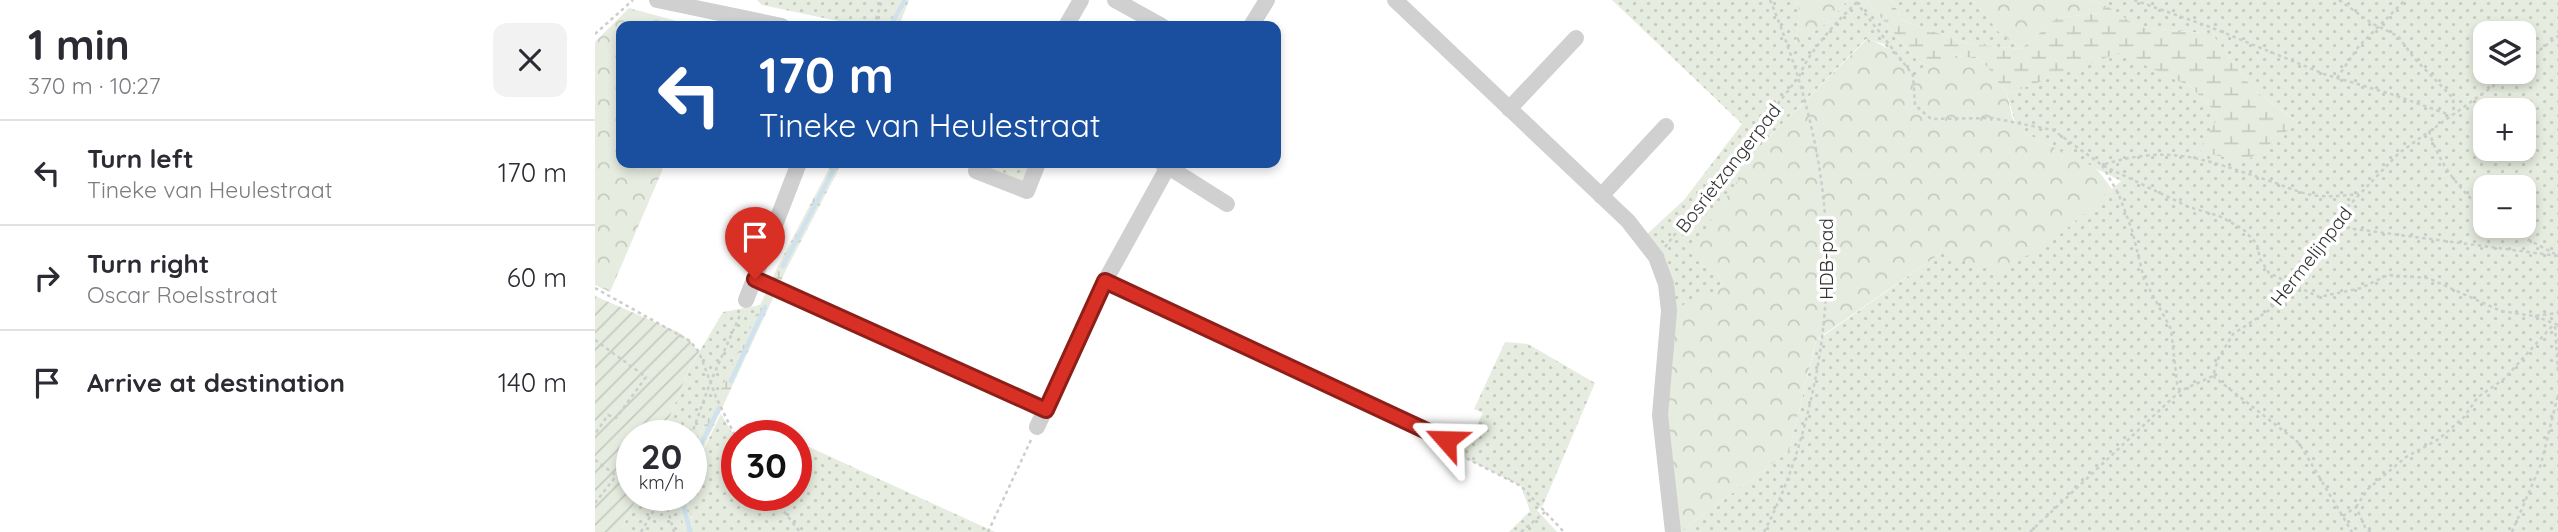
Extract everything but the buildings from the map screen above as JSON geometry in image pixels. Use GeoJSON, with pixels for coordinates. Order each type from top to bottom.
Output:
{"type":"FeatureCollection","features":[{"type":"Feature","properties":{"kind":"street"},"geometry":{"type":"LineString","coordinates":[[657,0],[717,5],[767,21]]}},
{"type":"Feature","properties":{"kind":"street"},"geometry":{"type":"LineString","coordinates":[[1069,21],[1081,0]]}},
{"type":"Feature","properties":{"kind":"street"},"geometry":{"type":"LineString","coordinates":[[1115,0],[1152,21]]}},
{"type":"Feature","properties":{"kind":"street"},"geometry":{"type":"LineString","coordinates":[[1254,21],[1267,0]]}},
{"type":"Feature","properties":{"kind":"street"},"geometry":{"type":"LineString","coordinates":[[1395,0],[1628,221],[1656,257],[1666,284],[1668,311],[1660,415],[1673,532]]}},
{"type":"Feature","properties":{"kind":"street"},"geometry":{"type":"LineString","coordinates":[[1509,109],[1576,38]]}},
{"type":"Feature","properties":{"kind":"street"},"geometry":{"type":"LineString","coordinates":[[1601,196],[1667,126]]}},
{"type":"Feature","properties":{"kind":"street"},"geometry":{"type":"LineString","coordinates":[[746,300],[797,168]]}},
{"type":"Feature","properties":{"kind":"street"},"geometry":{"type":"LineString","coordinates":[[977,168],[976,171],[1027,191],[1036,168]]}},
{"type":"Feature","properties":{"kind":"street"},"geometry":{"type":"LineString","coordinates":[[1037,427],[1105,281],[1165,168]]}},
{"type":"Feature","properties":{"kind":"street"},"geometry":{"type":"LineString","coordinates":[[1173,168],[1227,204]]}},
{"type":"Feature","properties":{"kind":"street"},"geometry":{"type":"LineString","coordinates":[[755,279],[1046,410]]}},
{"type":"Feature","properties":{"kind":"street"},"geometry":{"type":"LineString","coordinates":[[1105,281],[1446,440]]}},
{"type":"Feature","properties":{"kind":"path"},"geometry":{"type":"LineString","coordinates":[[595,34],[633,0]]}},
{"type":"Feature","properties":{"kind":"path"},"geometry":{"type":"LineString","coordinates":[[876,21],[882,0]]}},
{"type":"Feature","properties":{"kind":"path","name":"HDB-pad"},"geometry":{"type":"LineString","coordinates":[[1765,532],[1799,449],[1820,364],[1828,245],[1817,147],[1799,77],[1770,0]]}},
{"type":"Feature","properties":{"kind":"path"},"geometry":{"type":"LineString","coordinates":[[2134,0],[2337,78],[2453,114],[2453,98],[2414,58],[2398,36],[2374,24],[2339,0]]}},
{"type":"Feature","properties":{"kind":"path"},"geometry":{"type":"LineString","coordinates":[[2337,78],[2358,46],[2405,0]]}},
{"type":"Feature","properties":{"kind":"path"},"geometry":{"type":"LineString","coordinates":[[1799,77],[1803,67],[1828,34],[1857,1],[1913,75],[1916,105],[1931,119],[1992,118],[2053,130],[2102,165],[2189,207],[2219,216],[2243,229],[2256,244],[2260,259],[2269,273],[2319,297],[2361,289],[2388,275],[2428,278],[2501,311],[2534,316],[2556,325]]}},
{"type":"Feature","properties":{"kind":"path"},"geometry":{"type":"LineString","coordinates":[[2536,53],[2558,36]]}},
{"type":"Feature","properties":{"kind":"path","name":"Bosrietzangerpad"},"geometry":{"type":"LineString","coordinates":[[1656,257],[1682,228],[1799,77]]}},
{"type":"Feature","properties":{"kind":"path","name":"Hermelijnpad"},"geometry":{"type":"LineString","coordinates":[[2213,376],[2218,359],[2233,334],[2268,311],[2291,284],[2332,226],[2399,153],[2496,84]]}},
{"type":"Feature","properties":{"kind":"path"},"geometry":{"type":"LineString","coordinates":[[2429,131],[2435,151],[2461,190],[2473,201]]}},
{"type":"Feature","properties":{"kind":"path"},"geometry":{"type":"LineString","coordinates":[[2102,165],[2128,157],[2178,154],[2212,160],[2295,192],[2322,197],[2360,194]]}},
{"type":"Feature","properties":{"kind":"path"},"geometry":{"type":"LineString","coordinates":[[2102,165],[2132,230],[2144,279],[2171,329],[2180,391]]}},
{"type":"Feature","properties":{"kind":"path"},"geometry":{"type":"LineString","coordinates":[[2332,226],[2558,255]]}},
{"type":"Feature","properties":{"kind":"path"},"geometry":{"type":"LineString","coordinates":[[2526,238],[2558,255]]}},
{"type":"Feature","properties":{"kind":"path"},"geometry":{"type":"LineString","coordinates":[[595,288],[690,341],[699,352],[727,420]]}},
{"type":"Feature","properties":{"kind":"path"},"geometry":{"type":"LineString","coordinates":[[697,420],[746,300]]}},
{"type":"Feature","properties":{"kind":"path"},"geometry":{"type":"LineString","coordinates":[[2534,316],[2558,313]]}},
{"type":"Feature","properties":{"kind":"path"},"geometry":{"type":"LineString","coordinates":[[2556,325],[2558,371]]}},
{"type":"Feature","properties":{"kind":"path"},"geometry":{"type":"LineString","coordinates":[[2343,516],[2356,507],[2368,489],[2406,457],[2439,439],[2464,417],[2478,397],[2504,379],[2556,325]]}},
{"type":"Feature","properties":{"kind":"path"},"geometry":{"type":"LineString","coordinates":[[595,340],[646,377],[616,418],[608,415],[595,434]]}},
{"type":"Feature","properties":{"kind":"path"},"geometry":{"type":"LineString","coordinates":[[2030,532],[2180,391],[2213,376],[2299,443],[2352,532]]}},
{"type":"Feature","properties":{"kind":"path"},"geometry":{"type":"LineString","coordinates":[[2512,532],[2541,464],[2558,395]]}},
{"type":"Feature","properties":{"kind":"path"},"geometry":{"type":"LineString","coordinates":[[988,532],[1037,427]]}},
{"type":"Feature","properties":{"kind":"path"},"geometry":{"type":"LineString","coordinates":[[1446,440],[1455,453],[1521,486],[1564,532]]}},
{"type":"Feature","properties":{"kind":"path"},"geometry":{"type":"LineString","coordinates":[[595,460],[616,475]]}},
{"type":"Feature","properties":{"kind":"path"},"geometry":{"type":"LineString","coordinates":[[595,503],[616,477]]}},
{"type":"Feature","properties":{"kind":"path"},"geometry":{"type":"LineString","coordinates":[[2356,507],[2366,529],[2371,532]]}},
{"type":"Feature","properties":{"kind":"path"},"geometry":{"type":"LineString","coordinates":[[641,532],[656,511]]}},
{"type":"Feature","properties":{"kind":"path"},"geometry":{"type":"LineString","coordinates":[[668,511],[674,532]]}},
{"type":"Feature","properties":{"kind":"path"},"geometry":{"type":"LineString","coordinates":[[784,511],[800,532]]}},
{"type":"Feature","properties":{"kind":"path"},"geometry":{"type":"LineString","coordinates":[[1521,532],[1545,512]]}},
{"type":"Feature","properties":{"kind":"green space"},"geometry":{"type":"Polygon","coordinates":[[[757,0],[909,0],[901,21],[838,21],[762,5],[757,0]]]}},
{"type":"Feature","properties":{"kind":"green space"},"geometry":{"type":"Polygon","coordinates":[[[1612,0],[1796,0],[1800,12],[1795,45],[1828,22],[1848,0],[1866,0],[1918,61],[1931,67],[1909,80],[1884,44],[1866,39],[1767,139],[1700,265],[1714,272],[1722,285],[1716,293],[1675,311],[1647,234],[1684,200],[1742,124],[1612,0]]]}},
{"type":"Feature","properties":{"kind":"green space"},"geometry":{"type":"Polygon","coordinates":[[[1796,0],[1848,0],[1828,22],[1795,46],[1800,12],[1796,0]]]}},
{"type":"Feature","properties":{"kind":"green space"},"geometry":{"type":"Polygon","coordinates":[[[1866,0],[1891,0],[1904,21],[1968,44],[2021,49],[2057,18],[2099,13],[2107,6],[2138,27],[2212,34],[2253,89],[2298,123],[2245,162],[2198,151],[2219,116],[2191,87],[2119,53],[2007,94],[1981,59],[1951,55],[1931,67],[1918,61],[1866,0]]]}},
{"type":"Feature","properties":{"kind":"green space"},"geometry":{"type":"Polygon","coordinates":[[[1891,0],[1973,0],[1999,32],[2021,49],[1968,44],[1904,21],[1891,0]]]}},
{"type":"Feature","properties":{"kind":"green space"},"geometry":{"type":"Polygon","coordinates":[[[1973,0],[2092,0],[2107,6],[2099,13],[2057,18],[2021,49],[1999,32],[1973,0]]]}},
{"type":"Feature","properties":{"kind":"green space"},"geometry":{"type":"Polygon","coordinates":[[[2092,0],[2558,0],[2558,532],[1680,532],[1789,451],[1816,341],[1941,253],[2050,243],[2121,181],[2017,129],[2007,94],[2118,52],[2191,87],[2219,116],[2199,151],[2297,122],[2253,89],[2212,34],[2138,27],[2107,6],[2092,0]]]}},
{"type":"Feature","properties":{"kind":"green space"},"geometry":{"type":"Polygon","coordinates":[[[629,8],[677,21],[616,21],[629,8]]]}},
{"type":"Feature","properties":{"kind":"green space"},"geometry":{"type":"Polygon","coordinates":[[[616,21],[616,168],[662,168],[610,292],[595,285],[595,42],[616,21]]]}},
{"type":"Feature","properties":{"kind":"green space"},"geometry":{"type":"Polygon","coordinates":[[[1867,39],[1893,53],[1909,79],[1951,55],[1981,59],[2007,94],[2012,117],[2019,130],[2096,168],[2112,189],[2050,243],[1997,272],[1941,253],[1816,340],[1789,451],[1680,532],[1667,415],[1675,311],[1700,293],[1716,293],[1722,285],[1714,272],[1700,265],[1694,251],[1712,218],[1767,139],[1867,39]]]}},
{"type":"Feature","properties":{"kind":"green space"},"geometry":{"type":"Polygon","coordinates":[[[829,168],[839,168],[787,268],[707,440],[707,420],[779,264],[829,168]]]}},
{"type":"Feature","properties":{"kind":"green space"},"geometry":{"type":"Polygon","coordinates":[[[986,168],[1029,168],[1021,181],[986,168]]]}},
{"type":"Feature","properties":{"kind":"green space"},"geometry":{"type":"Polygon","coordinates":[[[595,296],[678,332],[699,352],[689,369],[668,420],[616,420],[616,511],[630,511],[617,532],[595,532],[595,296]]]}},
{"type":"Feature","properties":{"kind":"green space"},"geometry":{"type":"Polygon","coordinates":[[[761,305],[707,420],[668,420],[689,369],[723,312],[761,305]]]}},
{"type":"Feature","properties":{"kind":"green space"},"geometry":{"type":"Polygon","coordinates":[[[1505,342],[1528,344],[1595,383],[1543,505],[1537,510],[1557,532],[1509,532],[1530,511],[1521,486],[1455,453],[1469,440],[1483,413],[1474,409],[1505,342]]]}},
{"type":"Feature","properties":{"kind":"green space"},"geometry":{"type":"Polygon","coordinates":[[[721,414],[725,420],[721,420],[721,511],[812,511],[812,448],[995,532],[694,532],[689,511],[707,511],[707,442],[721,414]]]}},
{"type":"Feature","properties":{"kind":"green space"},"geometry":{"type":"Polygon","coordinates":[[[630,511],[680,511],[685,532],[617,532],[630,511]]]}},
{"type":"Feature","properties":{"kind":"green space"},"geometry":{"type":"Polygon","coordinates":[[[680,511],[689,511],[694,532],[685,532],[680,511]]]}},
{"type":"Feature","properties":{"kind":"waterway"},"geometry":{"type":"LineString","coordinates":[[893,21],[905,0]]}},
{"type":"Feature","properties":{"kind":"waterway"},"geometry":{"type":"LineString","coordinates":[[783,266],[834,168]]}},
{"type":"Feature","properties":{"kind":"waterway"},"geometry":{"type":"LineString","coordinates":[[731,381],[765,307]]}},
{"type":"Feature","properties":{"kind":"waterway"},"geometry":{"type":"LineString","coordinates":[[707,432],[719,408]]}},
{"type":"Feature","properties":{"kind":"waterway"},"geometry":{"type":"LineString","coordinates":[[685,511],[690,532]]}},
{"type":"Feature","properties":{"kind":"route"},"geometry":{"type":"LineString","coordinates":[[755,279],[1046,410],[1105,281],[1446,440]]}}]}
